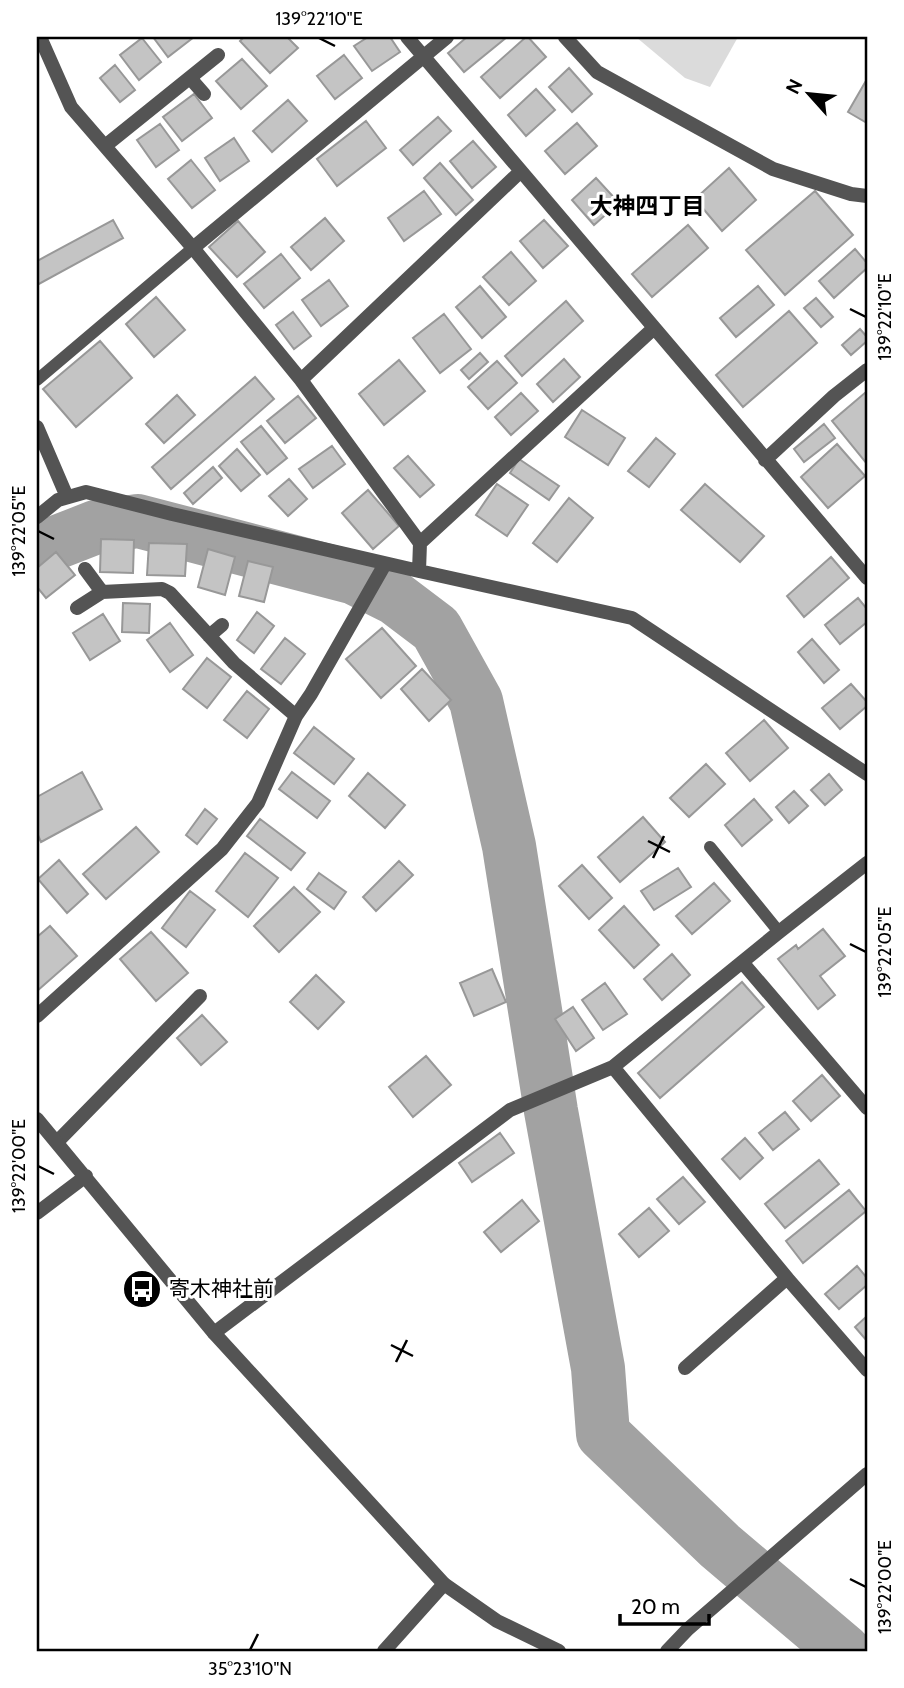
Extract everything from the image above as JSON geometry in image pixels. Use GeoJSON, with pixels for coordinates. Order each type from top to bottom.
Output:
{"type":"FeatureCollection","features":[{"type":"Feature","properties":{"kind":"street"},"geometry":{"type":"LineString","coordinates":[[40,37],[71,107],[193,248],[301,380],[420,543],[419,571]]}},
{"type":"Feature","properties":{"kind":"street"},"geometry":{"type":"LineString","coordinates":[[407,37],[867,578]]}},
{"type":"Feature","properties":{"kind":"street"},"geometry":{"type":"LineString","coordinates":[[193,248],[447,37]]}},
{"type":"Feature","properties":{"kind":"street"},"geometry":{"type":"LineString","coordinates":[[565,37],[597,72],[773,169],[851,194],[867,196]]}},
{"type":"Feature","properties":{"kind":"street"},"geometry":{"type":"LineString","coordinates":[[106,146],[218,55]]}},
{"type":"Feature","properties":{"kind":"street"},"geometry":{"type":"LineString","coordinates":[[190,78],[204,94]]}},
{"type":"Feature","properties":{"kind":"street"},"geometry":{"type":"LineString","coordinates":[[301,380],[521,171]]}},
{"type":"Feature","properties":{"kind":"street"},"geometry":{"type":"LineString","coordinates":[[420,543],[654,328]]}},
{"type":"Feature","properties":{"kind":"street"},"geometry":{"type":"LineString","coordinates":[[765,460],[834,396],[867,370]]}},
{"type":"Feature","properties":{"kind":"street"},"geometry":{"type":"LineString","coordinates":[[37,427],[67,497]]}},
{"type":"Feature","properties":{"kind":"street"},"geometry":{"type":"LineString","coordinates":[[37,517],[58,500],[86,492],[385,564],[632,618],[867,774]]}},
{"type":"Feature","properties":{"kind":"street"},"geometry":{"type":"LineString","coordinates":[[37,1016],[222,849],[258,803],[296,716],[385,564]]}},
{"type":"Feature","properties":{"kind":"street"},"geometry":{"type":"LineString","coordinates":[[85,569],[102,592]]}},
{"type":"Feature","properties":{"kind":"street"},"geometry":{"type":"LineString","coordinates":[[76,608],[102,592],[162,589],[170,593],[234,663],[296,716]]}},
{"type":"Feature","properties":{"kind":"street"},"geometry":{"type":"LineString","coordinates":[[209,636],[222,625]]}},
{"type":"Feature","properties":{"kind":"street"},"geometry":{"type":"LineString","coordinates":[[214,1333],[510,1110],[613,1067],[867,863]]}},
{"type":"Feature","properties":{"kind":"street"},"geometry":{"type":"LineString","coordinates":[[742,962],[867,1108]]}},
{"type":"Feature","properties":{"kind":"street"},"geometry":{"type":"LineString","coordinates":[[57,1143],[200,996]]}},
{"type":"Feature","properties":{"kind":"street"},"geometry":{"type":"LineString","coordinates":[[613,1067],[787,1278],[867,1370]]}},
{"type":"Feature","properties":{"kind":"street"},"geometry":{"type":"LineString","coordinates":[[37,1119],[214,1333],[444,1584],[497,1621],[559,1651]]}},
{"type":"Feature","properties":{"kind":"street"},"geometry":{"type":"LineString","coordinates":[[37,1213],[86,1177]]}},
{"type":"Feature","properties":{"kind":"street"},"geometry":{"type":"LineString","coordinates":[[685,1368],[787,1278]]}},
{"type":"Feature","properties":{"kind":"street"},"geometry":{"type":"LineString","coordinates":[[667,1651],[688,1629],[867,1474]]}},
{"type":"Feature","properties":{"kind":"street"},"geometry":{"type":"LineString","coordinates":[[384,1651],[444,1584]]}},
{"type":"Feature","properties":{"kind":"lane"},"geometry":{"type":"LineString","coordinates":[[37,380],[193,248]]}},
{"type":"Feature","properties":{"kind":"lane"},"geometry":{"type":"LineString","coordinates":[[710,847],[779,932]]}},
{"type":"Feature","properties":{"kind":"shaded area"},"geometry":{"type":"Polygon","coordinates":[[[636,37],[738,37],[710,87],[685,78],[636,37]]]}},
{"type":"Feature","properties":{"kind":"building"},"geometry":{"type":"Polygon","coordinates":[[[153,37],[194,37],[168,57],[153,37]]]}},
{"type":"Feature","properties":{"kind":"building"},"geometry":{"type":"Polygon","coordinates":[[[244,37],[287,37],[298,48],[270,73],[240,41],[244,37]]]}},
{"type":"Feature","properties":{"kind":"building"},"geometry":{"type":"Polygon","coordinates":[[[368,37],[390,37],[400,52],[372,71],[354,46],[368,37]]]}},
{"type":"Feature","properties":{"kind":"building"},"geometry":{"type":"Polygon","coordinates":[[[467,37],[507,37],[464,72],[448,53],[467,37]]]}},
{"type":"Feature","properties":{"kind":"building"},"geometry":{"type":"Polygon","coordinates":[[[526,37],[546,57],[500,98],[481,77],[526,37]]]}},
{"type":"Feature","properties":{"kind":"building"},"geometry":{"type":"Polygon","coordinates":[[[142,38],[161,62],[139,80],[120,55],[142,38]]]}},
{"type":"Feature","properties":{"kind":"building"},"geometry":{"type":"Polygon","coordinates":[[[344,55],[362,78],[335,99],[317,76],[344,55]]]}},
{"type":"Feature","properties":{"kind":"building"},"geometry":{"type":"Polygon","coordinates":[[[242,59],[267,86],[241,109],[216,81],[242,59]]]}},
{"type":"Feature","properties":{"kind":"building"},"geometry":{"type":"Polygon","coordinates":[[[115,65],[135,90],[120,102],[100,78],[115,65]]]}},
{"type":"Feature","properties":{"kind":"building"},"geometry":{"type":"Polygon","coordinates":[[[569,68],[592,94],[572,112],[549,87],[569,68]]]}},
{"type":"Feature","properties":{"kind":"building"},"geometry":{"type":"Polygon","coordinates":[[[867,79],[867,123],[848,112],[867,79]]]}},
{"type":"Feature","properties":{"kind":"building"},"geometry":{"type":"Polygon","coordinates":[[[536,89],[555,110],[526,136],[508,115],[536,89]]]}},
{"type":"Feature","properties":{"kind":"building"},"geometry":{"type":"Polygon","coordinates":[[[194,94],[212,118],[182,141],[163,117],[194,94]]]}},
{"type":"Feature","properties":{"kind":"building"},"geometry":{"type":"Polygon","coordinates":[[[288,100],[307,121],[272,152],[253,131],[288,100]]]}},
{"type":"Feature","properties":{"kind":"building"},"geometry":{"type":"Polygon","coordinates":[[[438,117],[451,131],[413,165],[400,150],[438,117]]]}},
{"type":"Feature","properties":{"kind":"building"},"geometry":{"type":"Polygon","coordinates":[[[366,121],[386,148],[337,186],[317,159],[366,121]]]}},
{"type":"Feature","properties":{"kind":"building"},"geometry":{"type":"Polygon","coordinates":[[[577,123],[597,146],[565,174],[545,151],[577,123]]]}},
{"type":"Feature","properties":{"kind":"building"},"geometry":{"type":"Polygon","coordinates":[[[160,124],[179,150],[156,167],[137,140],[160,124]]]}},
{"type":"Feature","properties":{"kind":"building"},"geometry":{"type":"Polygon","coordinates":[[[234,138],[249,161],[220,181],[205,158],[234,138]]]}},
{"type":"Feature","properties":{"kind":"building"},"geometry":{"type":"Polygon","coordinates":[[[473,141],[496,167],[472,188],[450,161],[473,141]]]}},
{"type":"Feature","properties":{"kind":"building"},"geometry":{"type":"Polygon","coordinates":[[[191,160],[215,190],[192,208],[168,179],[191,160]]]}},
{"type":"Feature","properties":{"kind":"building"},"geometry":{"type":"Polygon","coordinates":[[[440,163],[473,200],[456,215],[424,178],[440,163]]]}},
{"type":"Feature","properties":{"kind":"building"},"geometry":{"type":"Polygon","coordinates":[[[729,168],[756,200],[722,231],[695,199],[729,168]]]}},
{"type":"Feature","properties":{"kind":"building"},"geometry":{"type":"Polygon","coordinates":[[[596,178],[619,203],[594,225],[572,200],[596,178]]]}},
{"type":"Feature","properties":{"kind":"building"},"geometry":{"type":"Polygon","coordinates":[[[424,191],[441,214],[404,241],[388,218],[424,191]]]}},
{"type":"Feature","properties":{"kind":"building"},"geometry":{"type":"Polygon","coordinates":[[[815,191],[853,235],[785,295],[746,250],[815,191]]]}},
{"type":"Feature","properties":{"kind":"building"},"geometry":{"type":"Polygon","coordinates":[[[325,218],[344,241],[311,270],[291,247],[325,218]]]}},
{"type":"Feature","properties":{"kind":"building"},"geometry":{"type":"Polygon","coordinates":[[[113,220],[123,238],[37,285],[37,261],[113,220]]]}},
{"type":"Feature","properties":{"kind":"building"},"geometry":{"type":"Polygon","coordinates":[[[544,220],[568,246],[543,268],[520,241],[544,220]]]}},
{"type":"Feature","properties":{"kind":"building"},"geometry":{"type":"Polygon","coordinates":[[[238,221],[265,252],[237,277],[209,247],[238,221]]]}},
{"type":"Feature","properties":{"kind":"building"},"geometry":{"type":"Polygon","coordinates":[[[688,225],[708,248],[652,297],[632,274],[688,225]]]}},
{"type":"Feature","properties":{"kind":"building"},"geometry":{"type":"Polygon","coordinates":[[[855,249],[867,263],[867,268],[834,298],[819,281],[855,249]]]}},
{"type":"Feature","properties":{"kind":"building"},"geometry":{"type":"Polygon","coordinates":[[[511,252],[536,281],[509,305],[483,277],[511,252]]]}},
{"type":"Feature","properties":{"kind":"building"},"geometry":{"type":"Polygon","coordinates":[[[281,254],[300,278],[264,308],[244,284],[281,254]]]}},
{"type":"Feature","properties":{"kind":"building"},"geometry":{"type":"Polygon","coordinates":[[[329,280],[348,306],[321,326],[302,300],[329,280]]]}},
{"type":"Feature","properties":{"kind":"building"},"geometry":{"type":"Polygon","coordinates":[[[480,286],[506,317],[482,338],[456,307],[480,286]]]}},
{"type":"Feature","properties":{"kind":"building"},"geometry":{"type":"Polygon","coordinates":[[[758,286],[774,305],[736,337],[720,318],[758,286]]]}},
{"type":"Feature","properties":{"kind":"building"},"geometry":{"type":"Polygon","coordinates":[[[156,297],[185,330],[154,357],[126,324],[156,297]]]}},
{"type":"Feature","properties":{"kind":"building"},"geometry":{"type":"Polygon","coordinates":[[[816,298],[833,317],[821,327],[804,308],[816,298]]]}},
{"type":"Feature","properties":{"kind":"building"},"geometry":{"type":"Polygon","coordinates":[[[566,301],[583,321],[522,376],[505,356],[566,301]]]}},
{"type":"Feature","properties":{"kind":"building"},"geometry":{"type":"Polygon","coordinates":[[[789,311],[817,343],[743,407],[716,375],[789,311]]]}},
{"type":"Feature","properties":{"kind":"building"},"geometry":{"type":"Polygon","coordinates":[[[293,312],[311,336],[294,349],[276,325],[293,312]]]}},
{"type":"Feature","properties":{"kind":"building"},"geometry":{"type":"Polygon","coordinates":[[[444,314],[471,349],[440,373],[413,338],[444,314]]]}},
{"type":"Feature","properties":{"kind":"building"},"geometry":{"type":"Polygon","coordinates":[[[860,329],[867,341],[851,355],[842,345],[860,329]]]}},
{"type":"Feature","properties":{"kind":"building"},"geometry":{"type":"Polygon","coordinates":[[[100,341],[132,378],[76,427],[43,389],[100,341]]]}},
{"type":"Feature","properties":{"kind":"building"},"geometry":{"type":"Polygon","coordinates":[[[480,353],[488,362],[469,379],[461,370],[480,353]]]}},
{"type":"Feature","properties":{"kind":"building"},"geometry":{"type":"Polygon","coordinates":[[[564,359],[580,377],[553,402],[537,384],[564,359]]]}},
{"type":"Feature","properties":{"kind":"building"},"geometry":{"type":"Polygon","coordinates":[[[399,360],[425,391],[384,425],[359,394],[399,360]]]}},
{"type":"Feature","properties":{"kind":"building"},"geometry":{"type":"Polygon","coordinates":[[[497,361],[517,383],[488,409],[468,387],[497,361]]]}},
{"type":"Feature","properties":{"kind":"building"},"geometry":{"type":"Polygon","coordinates":[[[255,377],[274,399],[171,489],[152,467],[255,377]]]}},
{"type":"Feature","properties":{"kind":"building"},"geometry":{"type":"Polygon","coordinates":[[[866,392],[867,394],[867,464],[832,421],[866,392]]]}},
{"type":"Feature","properties":{"kind":"building"},"geometry":{"type":"Polygon","coordinates":[[[521,393],[538,411],[511,435],[495,417],[521,393]]]}},
{"type":"Feature","properties":{"kind":"building"},"geometry":{"type":"Polygon","coordinates":[[[177,395],[195,415],[164,443],[146,424],[177,395]]]}},
{"type":"Feature","properties":{"kind":"building"},"geometry":{"type":"Polygon","coordinates":[[[298,396],[316,418],[285,443],[267,421],[298,396]]]}},
{"type":"Feature","properties":{"kind":"building"},"geometry":{"type":"Polygon","coordinates":[[[582,410],[625,438],[608,465],[565,437],[582,410]]]}},
{"type":"Feature","properties":{"kind":"building"},"geometry":{"type":"Polygon","coordinates":[[[824,424],[835,438],[804,462],[794,449],[824,424]]]}},
{"type":"Feature","properties":{"kind":"building"},"geometry":{"type":"Polygon","coordinates":[[[261,426],[287,458],[267,474],[241,442],[261,426]]]}},
{"type":"Feature","properties":{"kind":"building"},"geometry":{"type":"Polygon","coordinates":[[[656,438],[675,454],[649,487],[628,471],[656,438]]]}},
{"type":"Feature","properties":{"kind":"building"},"geometry":{"type":"Polygon","coordinates":[[[837,444],[865,476],[828,508],[801,477],[837,444]]]}},
{"type":"Feature","properties":{"kind":"building"},"geometry":{"type":"Polygon","coordinates":[[[332,446],[345,464],[313,488],[299,469],[332,446]]]}},
{"type":"Feature","properties":{"kind":"building"},"geometry":{"type":"Polygon","coordinates":[[[237,449],[260,475],[241,491],[219,466],[237,449]]]}},
{"type":"Feature","properties":{"kind":"building"},"geometry":{"type":"Polygon","coordinates":[[[408,456],[434,485],[420,497],[394,468],[408,456]]]}},
{"type":"Feature","properties":{"kind":"building"},"geometry":{"type":"Polygon","coordinates":[[[519,459],[559,486],[549,500],[510,473],[519,459]]]}},
{"type":"Feature","properties":{"kind":"building"},"geometry":{"type":"Polygon","coordinates":[[[213,467],[222,478],[193,504],[184,493],[213,467]]]}},
{"type":"Feature","properties":{"kind":"building"},"geometry":{"type":"Polygon","coordinates":[[[289,479],[307,499],[288,516],[269,496],[289,479]]]}},
{"type":"Feature","properties":{"kind":"building"},"geometry":{"type":"Polygon","coordinates":[[[497,484],[528,505],[507,536],[476,515],[497,484]]]}},
{"type":"Feature","properties":{"kind":"building"},"geometry":{"type":"Polygon","coordinates":[[[705,484],[764,536],[740,562],[681,510],[705,484]]]}},
{"type":"Feature","properties":{"kind":"building"},"geometry":{"type":"Polygon","coordinates":[[[368,490],[399,526],[373,549],[342,513],[368,490]]]}},
{"type":"Feature","properties":{"kind":"building"},"geometry":{"type":"Polygon","coordinates":[[[569,498],[593,518],[557,562],[533,543],[569,498]]]}},
{"type":"Feature","properties":{"kind":"building"},"geometry":{"type":"Polygon","coordinates":[[[101,539],[134,540],[133,573],[100,572],[101,539]]]}},
{"type":"Feature","properties":{"kind":"building"},"geometry":{"type":"Polygon","coordinates":[[[149,543],[187,544],[185,576],[147,575],[149,543]]]}},
{"type":"Feature","properties":{"kind":"building"},"geometry":{"type":"Polygon","coordinates":[[[208,549],[235,557],[225,595],[198,587],[208,549]]]}},
{"type":"Feature","properties":{"kind":"building"},"geometry":{"type":"Polygon","coordinates":[[[56,552],[75,575],[46,598],[37,587],[37,568],[56,552]]]}},
{"type":"Feature","properties":{"kind":"building"},"geometry":{"type":"Polygon","coordinates":[[[831,557],[849,578],[804,617],[787,596],[831,557]]]}},
{"type":"Feature","properties":{"kind":"building"},"geometry":{"type":"Polygon","coordinates":[[[248,561],[273,567],[264,602],[239,596],[248,561]]]}},
{"type":"Feature","properties":{"kind":"building"},"geometry":{"type":"Polygon","coordinates":[[[858,598],[867,609],[867,622],[840,644],[825,625],[858,598]]]}},
{"type":"Feature","properties":{"kind":"building"},"geometry":{"type":"Polygon","coordinates":[[[123,603],[150,604],[149,633],[122,632],[123,603]]]}},
{"type":"Feature","properties":{"kind":"building"},"geometry":{"type":"Polygon","coordinates":[[[257,612],[274,626],[254,653],[237,640],[257,612]]]}},
{"type":"Feature","properties":{"kind":"building"},"geometry":{"type":"Polygon","coordinates":[[[103,614],[120,641],[90,660],[73,633],[103,614]]]}},
{"type":"Feature","properties":{"kind":"building"},"geometry":{"type":"Polygon","coordinates":[[[170,623],[193,655],[170,672],[147,640],[170,623]]]}},
{"type":"Feature","properties":{"kind":"building"},"geometry":{"type":"Polygon","coordinates":[[[382,628],[416,666],[381,698],[346,659],[382,628]]]}},
{"type":"Feature","properties":{"kind":"building"},"geometry":{"type":"Polygon","coordinates":[[[285,638],[305,654],[281,684],[261,669],[285,638]]]}},
{"type":"Feature","properties":{"kind":"building"},"geometry":{"type":"Polygon","coordinates":[[[812,639],[839,670],[824,683],[798,652],[812,639]]]}},
{"type":"Feature","properties":{"kind":"building"},"geometry":{"type":"Polygon","coordinates":[[[207,658],[231,677],[207,708],[183,689],[207,658]]]}},
{"type":"Feature","properties":{"kind":"building"},"geometry":{"type":"Polygon","coordinates":[[[422,669],[451,700],[429,721],[401,689],[422,669]]]}},
{"type":"Feature","properties":{"kind":"building"},"geometry":{"type":"Polygon","coordinates":[[[851,684],[867,702],[867,706],[840,729],[822,708],[851,684]]]}},
{"type":"Feature","properties":{"kind":"building"},"geometry":{"type":"Polygon","coordinates":[[[247,691],[269,709],[247,738],[224,720],[247,691]]]}},
{"type":"Feature","properties":{"kind":"building"},"geometry":{"type":"Polygon","coordinates":[[[764,720],[788,748],[750,781],[726,753],[764,720]]]}},
{"type":"Feature","properties":{"kind":"building"},"geometry":{"type":"Polygon","coordinates":[[[314,727],[354,759],[334,784],[294,753],[314,727]]]}},
{"type":"Feature","properties":{"kind":"building"},"geometry":{"type":"Polygon","coordinates":[[[706,764],[725,784],[689,817],[670,798],[706,764]]]}},
{"type":"Feature","properties":{"kind":"building"},"geometry":{"type":"Polygon","coordinates":[[[82,772],[102,809],[41,842],[37,833],[37,797],[82,772]]]}},
{"type":"Feature","properties":{"kind":"building"},"geometry":{"type":"Polygon","coordinates":[[[292,772],[330,801],[317,818],[279,789],[292,772]]]}},
{"type":"Feature","properties":{"kind":"building"},"geometry":{"type":"Polygon","coordinates":[[[368,773],[405,805],[385,828],[349,796],[368,773]]]}},
{"type":"Feature","properties":{"kind":"building"},"geometry":{"type":"Polygon","coordinates":[[[829,774],[842,790],[825,805],[811,790],[829,774]]]}},
{"type":"Feature","properties":{"kind":"building"},"geometry":{"type":"Polygon","coordinates":[[[794,791],[808,806],[789,823],[776,807],[794,791]]]}},
{"type":"Feature","properties":{"kind":"building"},"geometry":{"type":"Polygon","coordinates":[[[754,799],[772,820],[742,846],[725,825],[754,799]]]}},
{"type":"Feature","properties":{"kind":"building"},"geometry":{"type":"Polygon","coordinates":[[[205,809],[217,819],[197,844],[186,835],[205,809]]]}},
{"type":"Feature","properties":{"kind":"building"},"geometry":{"type":"Polygon","coordinates":[[[643,817],[665,842],[620,882],[598,857],[643,817]]]}},
{"type":"Feature","properties":{"kind":"building"},"geometry":{"type":"Polygon","coordinates":[[[260,819],[305,853],[291,870],[247,836],[260,819]]]}},
{"type":"Feature","properties":{"kind":"building"},"geometry":{"type":"Polygon","coordinates":[[[136,827],[159,852],[106,899],[83,874],[136,827]]]}},
{"type":"Feature","properties":{"kind":"building"},"geometry":{"type":"Polygon","coordinates":[[[245,853],[278,878],[248,917],[216,891],[245,853]]]}},
{"type":"Feature","properties":{"kind":"building"},"geometry":{"type":"Polygon","coordinates":[[[59,860],[88,894],[67,913],[38,879],[59,860]]]}},
{"type":"Feature","properties":{"kind":"building"},"geometry":{"type":"Polygon","coordinates":[[[399,861],[413,875],[376,911],[363,897],[399,861]]]}},
{"type":"Feature","properties":{"kind":"building"},"geometry":{"type":"Polygon","coordinates":[[[582,865],[612,898],[589,919],[559,886],[582,865]]]}},
{"type":"Feature","properties":{"kind":"building"},"geometry":{"type":"Polygon","coordinates":[[[678,868],[691,887],[654,910],[641,891],[678,868]]]}},
{"type":"Feature","properties":{"kind":"building"},"geometry":{"type":"Polygon","coordinates":[[[319,873],[346,892],[334,909],[307,889],[319,873]]]}},
{"type":"Feature","properties":{"kind":"building"},"geometry":{"type":"Polygon","coordinates":[[[714,883],[730,901],[692,934],[676,916],[714,883]]]}},
{"type":"Feature","properties":{"kind":"building"},"geometry":{"type":"Polygon","coordinates":[[[294,887],[320,912],[279,952],[254,926],[294,887]]]}},
{"type":"Feature","properties":{"kind":"building"},"geometry":{"type":"Polygon","coordinates":[[[190,891],[215,910],[186,947],[162,928],[190,891]]]}},
{"type":"Feature","properties":{"kind":"building"},"geometry":{"type":"Polygon","coordinates":[[[624,906],[659,945],[634,968],[599,930],[624,906]]]}},
{"type":"Feature","properties":{"kind":"building"},"geometry":{"type":"Polygon","coordinates":[[[50,926],[77,956],[37,991],[37,937],[50,926]]]}},
{"type":"Feature","properties":{"kind":"building"},"geometry":{"type":"Polygon","coordinates":[[[823,929],[845,956],[820,976],[835,995],[818,1009],[778,959],[796,945],[798,949],[823,929]]]}},
{"type":"Feature","properties":{"kind":"building"},"geometry":{"type":"Polygon","coordinates":[[[151,932],[188,973],[156,1001],[120,959],[151,932]]]}},
{"type":"Feature","properties":{"kind":"building"},"geometry":{"type":"Polygon","coordinates":[[[672,954],[690,975],[662,1000],[644,979],[672,954]]]}},
{"type":"Feature","properties":{"kind":"building"},"geometry":{"type":"Polygon","coordinates":[[[492,969],[506,1002],[474,1016],[460,983],[492,969]]]}},
{"type":"Feature","properties":{"kind":"building"},"geometry":{"type":"Polygon","coordinates":[[[316,975],[344,1002],[318,1029],[290,1002],[316,975]]]}},
{"type":"Feature","properties":{"kind":"building"},"geometry":{"type":"Polygon","coordinates":[[[742,982],[764,1007],[660,1098],[638,1073],[742,982]]]}},
{"type":"Feature","properties":{"kind":"building"},"geometry":{"type":"Polygon","coordinates":[[[605,983],[627,1014],[603,1030],[582,1000],[605,983]]]}},
{"type":"Feature","properties":{"kind":"building"},"geometry":{"type":"Polygon","coordinates":[[[573,1007],[594,1038],[576,1051],[555,1019],[573,1007]]]}},
{"type":"Feature","properties":{"kind":"building"},"geometry":{"type":"Polygon","coordinates":[[[202,1015],[227,1042],[201,1065],[177,1038],[202,1015]]]}},
{"type":"Feature","properties":{"kind":"building"},"geometry":{"type":"Polygon","coordinates":[[[426,1056],[451,1085],[413,1117],[389,1087],[426,1056]]]}},
{"type":"Feature","properties":{"kind":"building"},"geometry":{"type":"Polygon","coordinates":[[[822,1075],[840,1096],[811,1121],[793,1101],[822,1075]]]}},
{"type":"Feature","properties":{"kind":"building"},"geometry":{"type":"Polygon","coordinates":[[[785,1112],[799,1129],[773,1150],[759,1133],[785,1112]]]}},
{"type":"Feature","properties":{"kind":"building"},"geometry":{"type":"Polygon","coordinates":[[[500,1133],[514,1153],[472,1182],[459,1163],[500,1133]]]}},
{"type":"Feature","properties":{"kind":"building"},"geometry":{"type":"Polygon","coordinates":[[[745,1138],[763,1158],[740,1179],[722,1159],[745,1138]]]}},
{"type":"Feature","properties":{"kind":"building"},"geometry":{"type":"Polygon","coordinates":[[[819,1160],[839,1184],[785,1228],[765,1204],[819,1160]]]}},
{"type":"Feature","properties":{"kind":"building"},"geometry":{"type":"Polygon","coordinates":[[[683,1177],[705,1202],[679,1224],[657,1199],[683,1177]]]}},
{"type":"Feature","properties":{"kind":"building"},"geometry":{"type":"Polygon","coordinates":[[[849,1190],[866,1211],[803,1263],[786,1241],[849,1190]]]}},
{"type":"Feature","properties":{"kind":"building"},"geometry":{"type":"Polygon","coordinates":[[[522,1200],[539,1221],[501,1252],[484,1232],[522,1200]]]}},
{"type":"Feature","properties":{"kind":"building"},"geometry":{"type":"Polygon","coordinates":[[[649,1208],[669,1231],[639,1257],[619,1234],[649,1208]]]}},
{"type":"Feature","properties":{"kind":"building"},"geometry":{"type":"Polygon","coordinates":[[[857,1266],[867,1278],[867,1285],[839,1309],[825,1294],[857,1266]]]}},
{"type":"Feature","properties":{"kind":"building"},"geometry":{"type":"Polygon","coordinates":[[[867,1316],[867,1341],[855,1327],[867,1316]]]}},
{"type":"Feature","properties":{"kind":"waterway"},"geometry":{"type":"LineString","coordinates":[[37,550],[96,527],[138,521],[355,578],[395,598],[436,629],[476,701],[509,846],[551,1111],[598,1368],[603,1434],[720,1546],[844,1651]]}},
{"type":"Feature","properties":{"kind":"place","name":"寄木神社前"},"geometry":{"type":"Point","coordinates":[142,1289]}},
{"type":"Feature","properties":{"kind":"district","name":"大神四丁目"},"geometry":{"type":"Point","coordinates":[647,206]}}]}
